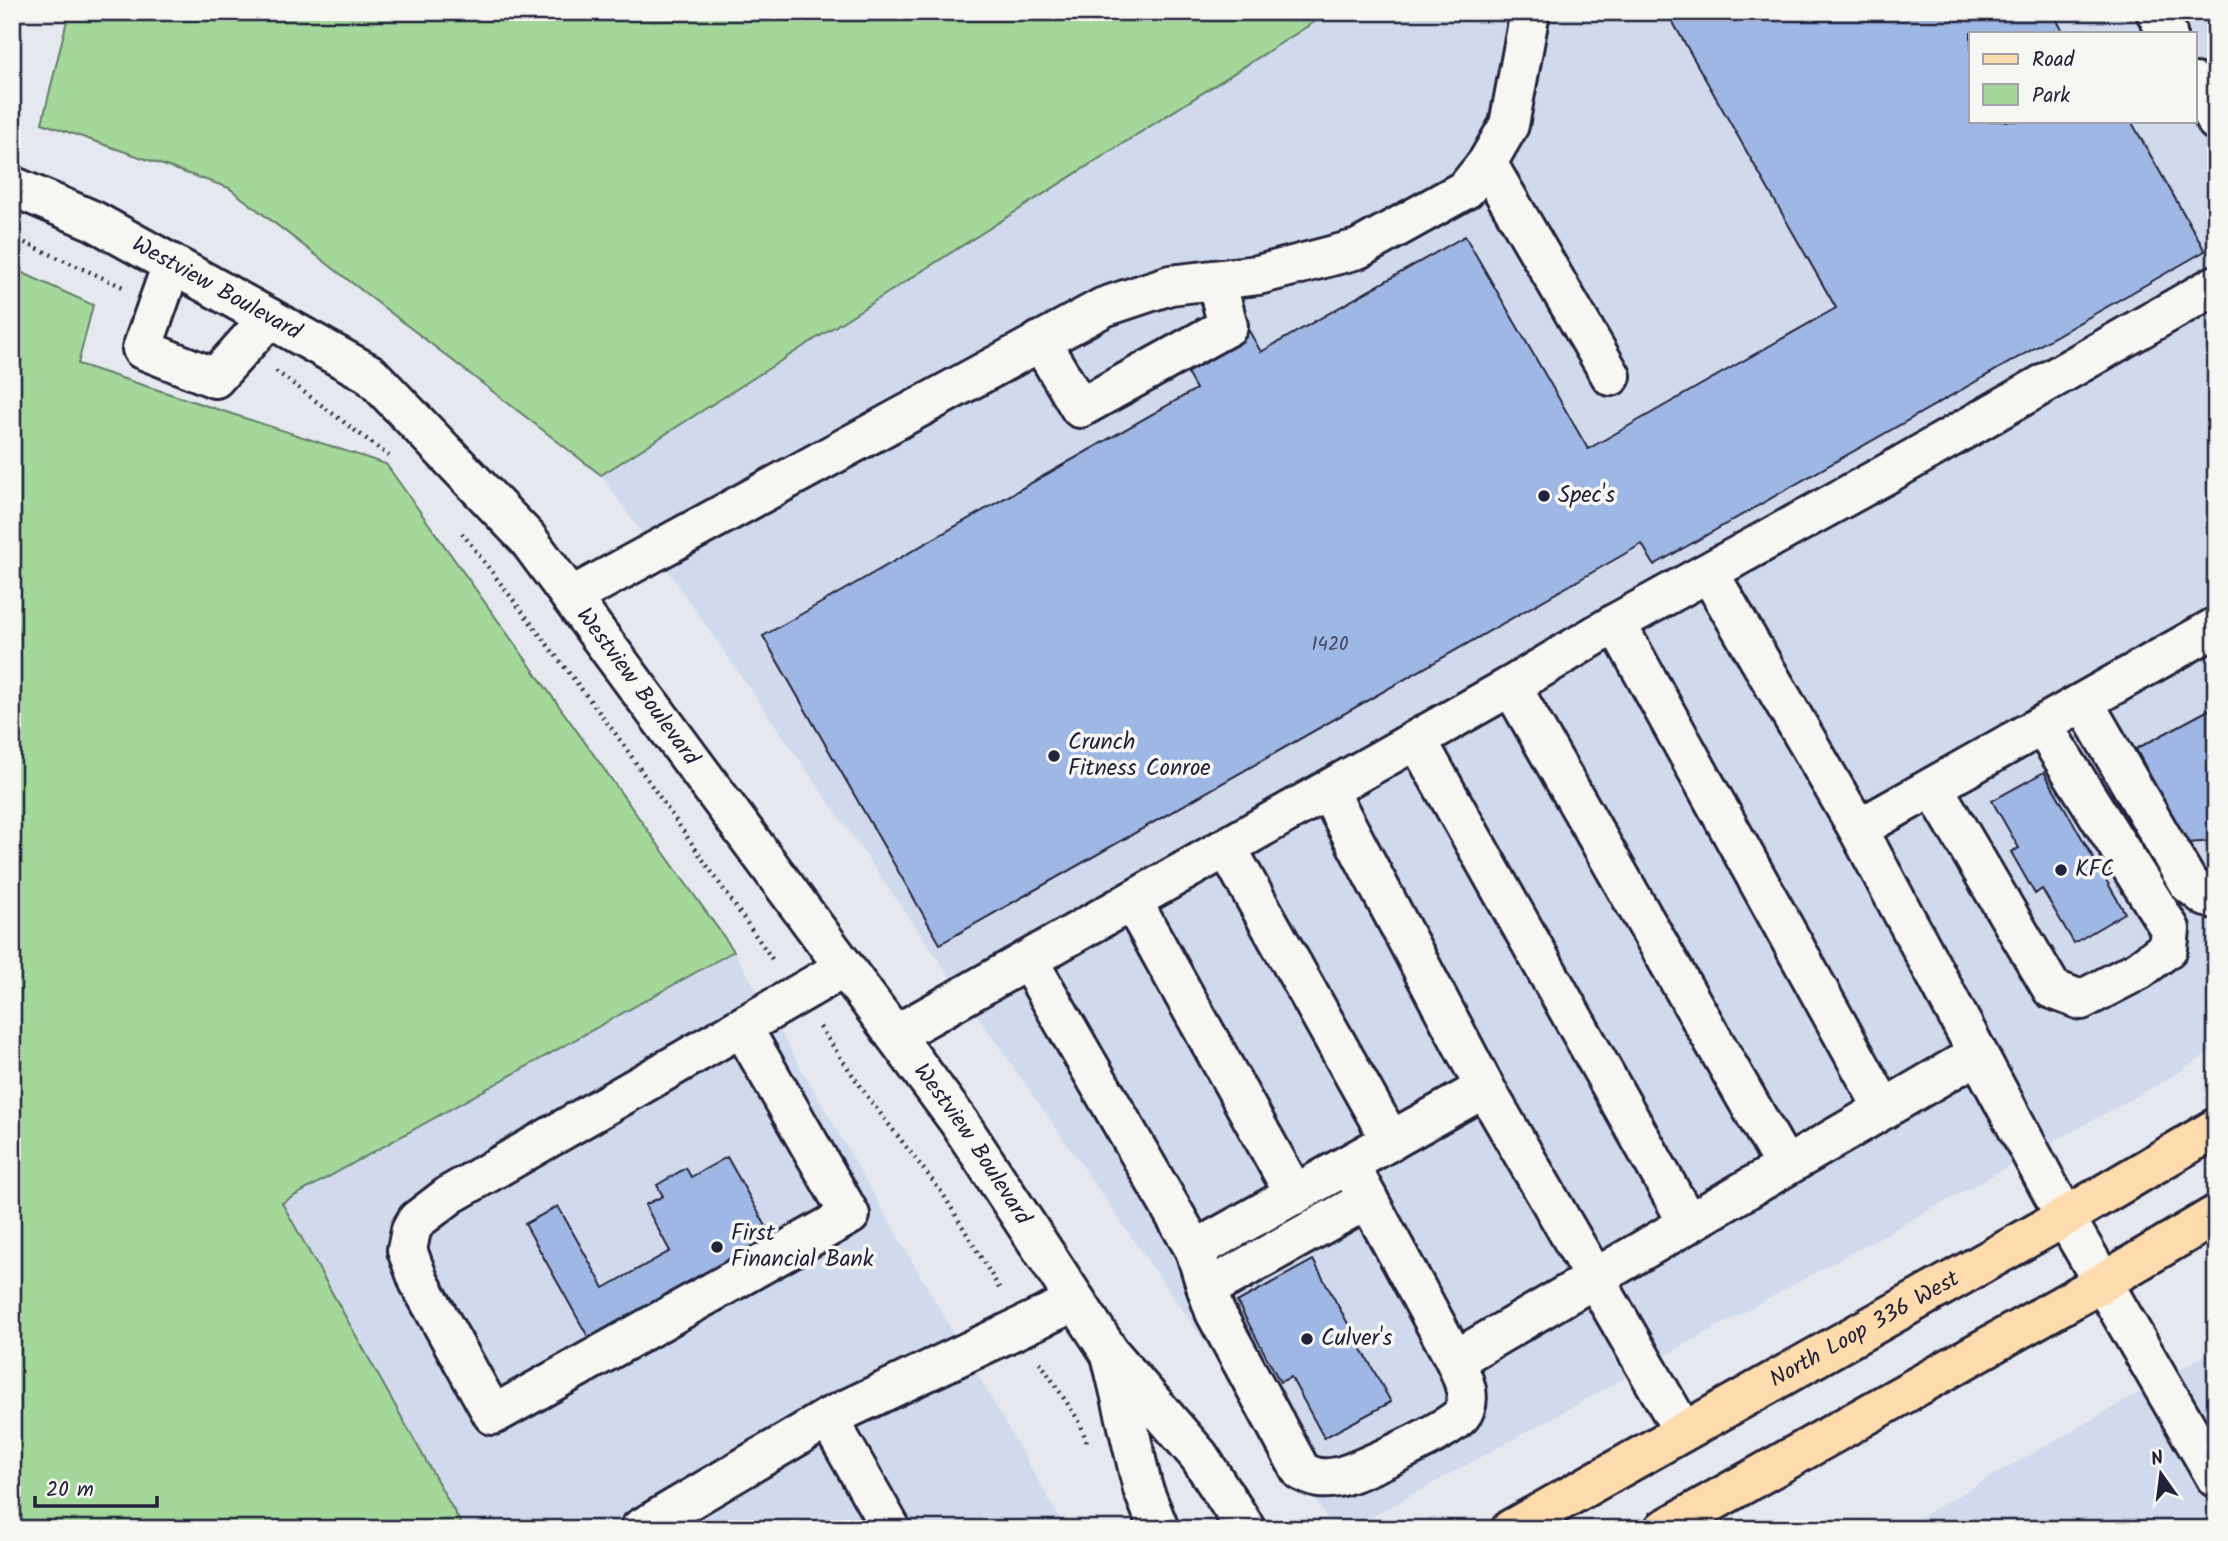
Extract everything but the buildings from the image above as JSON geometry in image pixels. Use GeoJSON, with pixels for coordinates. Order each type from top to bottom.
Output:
{"type":"FeatureCollection","features":[{"type":"Feature","properties":{"kind":"main road","name":"North Loop 336 West"},"geometry":{"type":"LineString","coordinates":[[1511,1529],[2065,1217],[2216,1128]]}},
{"type":"Feature","properties":{"kind":"main road"},"geometry":{"type":"LineString","coordinates":[[1664,1529],[2103,1282],[2216,1214]]}},
{"type":"Feature","properties":{"kind":"street"},"geometry":{"type":"LineString","coordinates":[[571,597],[1104,307],[1170,285],[1258,275],[1358,249],[1466,189],[1487,163],[1509,125],[1530,12]]}},
{"type":"Feature","properties":{"kind":"street"},"geometry":{"type":"LineString","coordinates":[[2155,12],[2166,32]]}},
{"type":"Feature","properties":{"kind":"street"},"geometry":{"type":"LineString","coordinates":[[2196,85],[2216,121]]}},
{"type":"Feature","properties":{"kind":"street"},"geometry":{"type":"LineString","coordinates":[[1487,163],[1611,376]]}},
{"type":"Feature","properties":{"kind":"street","name":"Westview Boulevard"},"geometry":{"type":"LineString","coordinates":[[12,186],[94,221],[370,374],[527,538],[959,1122],[1111,1353],[1199,1456],[1247,1529]]}},
{"type":"Feature","properties":{"kind":"street"},"geometry":{"type":"LineString","coordinates":[[172,264],[142,349],[215,378],[269,318]]}},
{"type":"Feature","properties":{"kind":"street"},"geometry":{"type":"LineString","coordinates":[[1040,341],[1080,408],[1228,326],[1216,280]]}},
{"type":"Feature","properties":{"kind":"street"},"geometry":{"type":"LineString","coordinates":[[895,1035],[1417,740],[1616,623],[2216,285]]}},
{"type":"Feature","properties":{"kind":"street"},"geometry":{"type":"LineString","coordinates":[[1709,573],[1858,829],[2065,1217],[2216,1478]]}},
{"type":"Feature","properties":{"kind":"street"},"geometry":{"type":"LineString","coordinates":[[1616,623],[1884,1108]]}},
{"type":"Feature","properties":{"kind":"street"},"geometry":{"type":"LineString","coordinates":[[1858,829],[2216,627]]}},
{"type":"Feature","properties":{"kind":"street"},"geometry":{"type":"LineString","coordinates":[[1511,686],[1785,1166]]}},
{"type":"Feature","properties":{"kind":"street"},"geometry":{"type":"LineString","coordinates":[[2084,703],[2188,883],[2206,897],[2216,899]]}},
{"type":"Feature","properties":{"kind":"street"},"geometry":{"type":"LineString","coordinates":[[1933,787],[2052,989],[2081,1000],[2139,970],[2168,948],[2170,929],[2042,725]]}},
{"type":"Feature","properties":{"kind":"street"},"geometry":{"type":"LineString","coordinates":[[1417,740],[1688,1223]]}},
{"type":"Feature","properties":{"kind":"street"},"geometry":{"type":"LineString","coordinates":[[1328,790],[1485,1088],[1592,1278],[1683,1431]]}},
{"type":"Feature","properties":{"kind":"street"},"geometry":{"type":"LineString","coordinates":[[1227,848],[1391,1141]]}},
{"type":"Feature","properties":{"kind":"street"},"geometry":{"type":"LineString","coordinates":[[1132,901],[1295,1195]]}},
{"type":"Feature","properties":{"kind":"street"},"geometry":{"type":"LineString","coordinates":[[1028,960],[1195,1250],[1215,1312],[1301,1471],[1317,1479],[1339,1477],[1445,1429],[1462,1415],[1467,1396],[1455,1360],[1349,1164]]}},
{"type":"Feature","properties":{"kind":"street"},"geometry":{"type":"LineString","coordinates":[[742,1027],[850,1215],[493,1415],[419,1282],[407,1250],[411,1230],[417,1220],[451,1194],[844,968]]}},
{"type":"Feature","properties":{"kind":"street"},"geometry":{"type":"LineString","coordinates":[[1455,1360],[1978,1054]]}},
{"type":"Feature","properties":{"kind":"street"},"geometry":{"type":"LineString","coordinates":[[1195,1250],[1485,1088]]}},
{"type":"Feature","properties":{"kind":"street"},"geometry":{"type":"LineString","coordinates":[[1207,1289],[1368,1199]]}},
{"type":"Feature","properties":{"kind":"street"},"geometry":{"type":"LineString","coordinates":[[640,1529],[828,1418],[1076,1301]]}},
{"type":"Feature","properties":{"kind":"street","name":"Westview Boulevard"},"geometry":{"type":"LineString","coordinates":[[1111,1353],[1143,1489],[1159,1529]]}},
{"type":"Feature","properties":{"kind":"street"},"geometry":{"type":"LineString","coordinates":[[828,1418],[891,1529]]}},
{"type":"Feature","properties":{"kind":"path"},"geometry":{"type":"LineString","coordinates":[[12,237],[135,293]]}},
{"type":"Feature","properties":{"kind":"path"},"geometry":{"type":"LineString","coordinates":[[271,368],[396,464]]}},
{"type":"Feature","properties":{"kind":"path"},"geometry":{"type":"LineString","coordinates":[[454,522],[615,733],[780,970]]}},
{"type":"Feature","properties":{"kind":"path"},"geometry":{"type":"LineString","coordinates":[[816,1020],[869,1099],[943,1194],[1002,1293]]}},
{"type":"Feature","properties":{"kind":"path"},"geometry":{"type":"LineString","coordinates":[[1039,1361],[1079,1421],[1093,1457]]}},
{"type":"Feature","properties":{"kind":"shaded area"},"geometry":{"type":"Polygon","coordinates":[[[1330,12],[2216,12],[2216,1048],[2173,1076],[1350,1529],[1335,1529],[601,475],[1330,12]]]}},
{"type":"Feature","properties":{"kind":"shaded area"},"geometry":{"type":"Polygon","coordinates":[[[734,951],[1066,1529],[464,1529],[282,1203],[734,951]]]}},
{"type":"Feature","properties":{"kind":"shaded area"},"geometry":{"type":"Polygon","coordinates":[[[2216,1349],[2216,1529],[1899,1529],[2216,1349]]]}},
{"type":"Feature","properties":{"kind":"green space"},"geometry":{"type":"Polygon","coordinates":[[[69,12],[1330,12],[601,475],[229,188],[42,123],[69,12]]]}},
{"type":"Feature","properties":{"kind":"green space"},"geometry":{"type":"Polygon","coordinates":[[[12,268],[93,305],[78,364],[386,464],[734,951],[282,1203],[464,1529],[12,1529],[12,268]]]}},
{"type":"Feature","properties":{"kind":"place","name":"Spec's"},"geometry":{"type":"Point","coordinates":[1544,496]}},
{"type":"Feature","properties":{"kind":"place","name":"Crunch Fitness Conroe"},"geometry":{"type":"Point","coordinates":[1054,756]}},
{"type":"Feature","properties":{"kind":"place","name":"KFC"},"geometry":{"type":"Point","coordinates":[2061,870]}},
{"type":"Feature","properties":{"kind":"place","name":"First Financial Bank"},"geometry":{"type":"Point","coordinates":[717,1247]}},
{"type":"Feature","properties":{"kind":"place","name":"Culver's"},"geometry":{"type":"Point","coordinates":[1307,1339]}}]}
